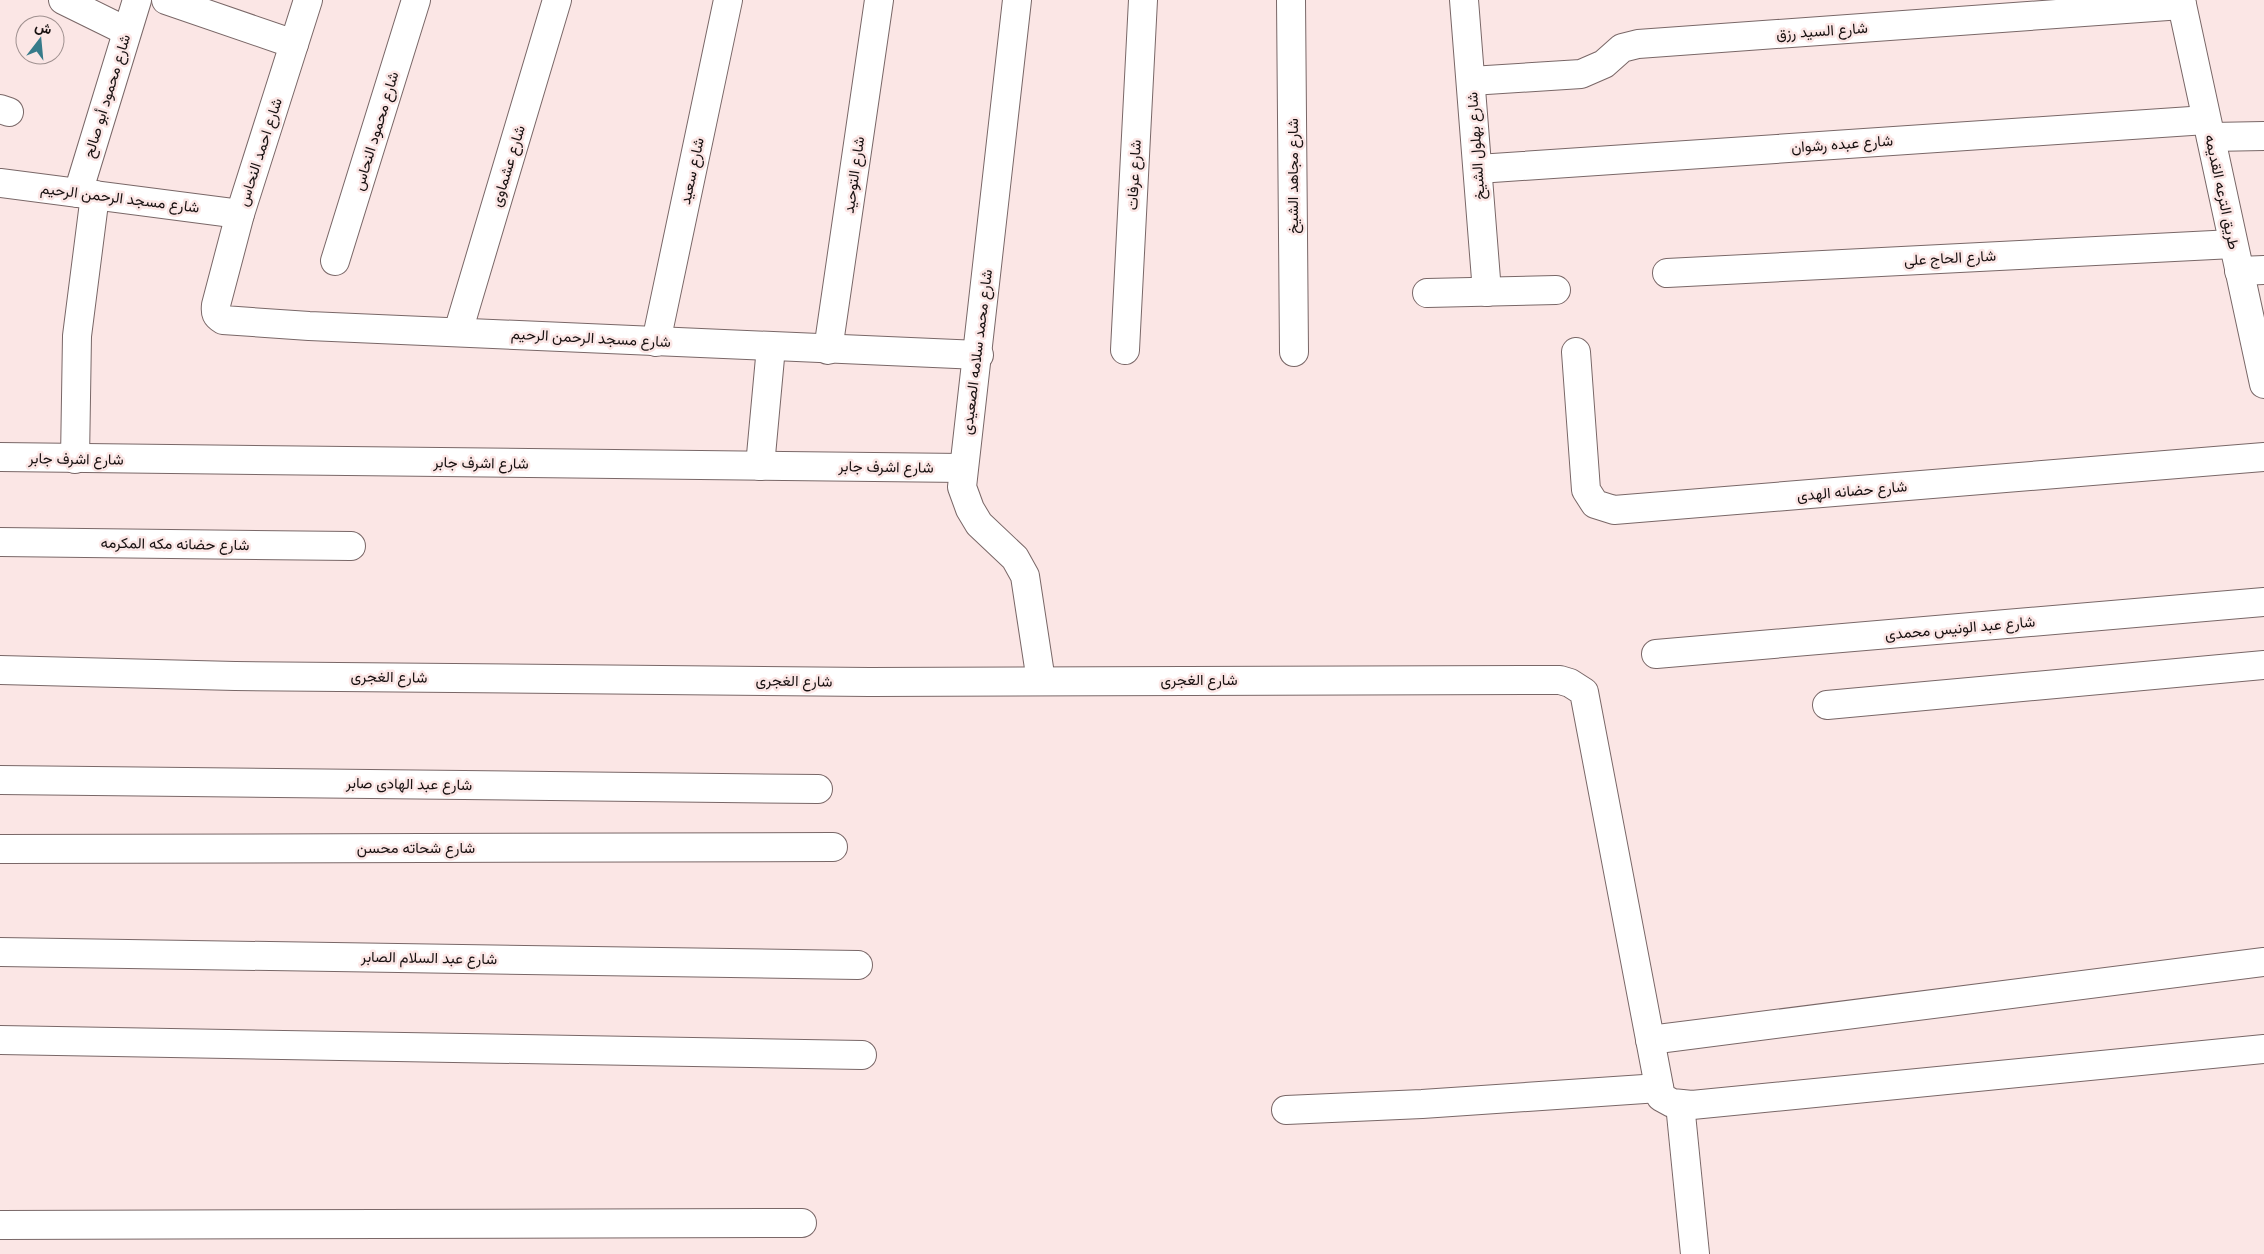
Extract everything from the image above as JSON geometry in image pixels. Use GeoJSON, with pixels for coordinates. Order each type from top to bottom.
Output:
{"type":"FeatureCollection","features":[{"type":"Feature","properties":{"kind":"street"},"geometry":{"type":"LineString","coordinates":[[63,0],[126,31]]}},
{"type":"Feature","properties":{"kind":"street","name":"شارع محمود أبو صالح"},"geometry":{"type":"LineString","coordinates":[[75,459],[77,336],[86,194],[126,31],[136,0]]}},
{"type":"Feature","properties":{"kind":"street"},"geometry":{"type":"LineString","coordinates":[[166,0],[294,44]]}},
{"type":"Feature","properties":{"kind":"street","name":"شارع احمد النحاس"},"geometry":{"type":"LineString","coordinates":[[216,305],[240,214],[308,0]]}},
{"type":"Feature","properties":{"kind":"street","name":"شارع محمود النحاس"},"geometry":{"type":"LineString","coordinates":[[335,261],[416,0]]}},
{"type":"Feature","properties":{"kind":"street","name":"شارع عشماوى"},"geometry":{"type":"LineString","coordinates":[[458,332],[557,0]]}},
{"type":"Feature","properties":{"kind":"street","name":"شارع سعيد"},"geometry":{"type":"LineString","coordinates":[[656,342],[728,0]]}},
{"type":"Feature","properties":{"kind":"street","name":"شارع التوحيد"},"geometry":{"type":"LineString","coordinates":[[828,350],[879,0]]}},
{"type":"Feature","properties":{"kind":"street","name":"شارع محمد سلامه الصعيدى"},"geometry":{"type":"LineString","coordinates":[[1017,0],[979,356],[962,468],[962,487],[970,509],[979,524],[1015,558],[1026,576],[1041,681]]}},
{"type":"Feature","properties":{"kind":"street","name":"شارع عرفات"},"geometry":{"type":"LineString","coordinates":[[1125,350],[1143,0]]}},
{"type":"Feature","properties":{"kind":"street","name":"شارع مجاهد الشيخ"},"geometry":{"type":"LineString","coordinates":[[1292,0],[1294,352]]}},
{"type":"Feature","properties":{"kind":"street","name":"شارع بهلول الشيخ"},"geometry":{"type":"LineString","coordinates":[[1464,0],[1488,292]]}},
{"type":"Feature","properties":{"kind":"street","name":"شارع السيد رزق"},"geometry":{"type":"LineString","coordinates":[[1471,81],[1581,74],[1604,64],[1622,48],[1638,44],[2181,3]]}},
{"type":"Feature","properties":{"kind":"street","name":"طريق الترعه القديمه"},"geometry":{"type":"LineString","coordinates":[[2181,3],[2233,244],[2252,271],[2264,384]]}},
{"type":"Feature","properties":{"kind":"street","name":"شارع عبده رشوان"},"geometry":{"type":"LineString","coordinates":[[1478,169],[2209,129],[2264,136]]}},
{"type":"Feature","properties":{"kind":"street","name":"شارع مسجد الرحمن الرحيم"},"geometry":{"type":"LineString","coordinates":[[0,183],[240,214]]}},
{"type":"Feature","properties":{"kind":"street","name":"شارع الحاج على"},"geometry":{"type":"LineString","coordinates":[[1668,273],[2233,244]]}},
{"type":"Feature","properties":{"kind":"street"},"geometry":{"type":"LineString","coordinates":[[1427,293],[1556,290]]}},
{"type":"Feature","properties":{"kind":"street","name":"شارع مسجد الرحمن الرحيم"},"geometry":{"type":"LineString","coordinates":[[216,305],[215,312],[217,317],[223,320],[979,356]]}},
{"type":"Feature","properties":{"kind":"street"},"geometry":{"type":"LineString","coordinates":[[760,466],[771,347]]}},
{"type":"Feature","properties":{"kind":"street","name":"شارع حضانه الهدى"},"geometry":{"type":"LineString","coordinates":[[1576,352],[1586,490],[1595,504],[1614,510],[2264,457]]}},
{"type":"Feature","properties":{"kind":"street","name":"شارع اشرف جابر"},"geometry":{"type":"LineString","coordinates":[[0,457],[962,468]]}},
{"type":"Feature","properties":{"kind":"street","name":"شارع حضانه مكه المكرمه"},"geometry":{"type":"LineString","coordinates":[[0,542],[351,546]]}},
{"type":"Feature","properties":{"kind":"street","name":"شارع عبد الونيس محمدى"},"geometry":{"type":"LineString","coordinates":[[1656,654],[2264,602]]}},
{"type":"Feature","properties":{"kind":"street"},"geometry":{"type":"LineString","coordinates":[[1827,705],[2264,665]]}},
{"type":"Feature","properties":{"kind":"street","name":"شارع الغجرى"},"geometry":{"type":"LineString","coordinates":[[0,670],[255,676],[1041,681],[1540,678],[1570,683],[1584,692],[1650,1040]]}},
{"type":"Feature","properties":{"kind":"street","name":"شارع عبد الهادى صابر"},"geometry":{"type":"LineString","coordinates":[[0,780],[818,789]]}},
{"type":"Feature","properties":{"kind":"street","name":"شارع شحاته محسن"},"geometry":{"type":"LineString","coordinates":[[0,849],[833,847]]}},
{"type":"Feature","properties":{"kind":"street","name":"شارع عبد السلام الصابر"},"geometry":{"type":"LineString","coordinates":[[0,952],[858,965]]}},
{"type":"Feature","properties":{"kind":"street"},"geometry":{"type":"LineString","coordinates":[[1695,1254],[1670,1096],[1650,1040],[2264,962]]}},
{"type":"Feature","properties":{"kind":"street"},"geometry":{"type":"LineString","coordinates":[[0,1040],[862,1055]]}},
{"type":"Feature","properties":{"kind":"street"},"geometry":{"type":"LineString","coordinates":[[1286,1110],[1670,1096],[1692,1104],[2264,1049]]}},
{"type":"Feature","properties":{"kind":"street"},"geometry":{"type":"LineString","coordinates":[[0,1225],[802,1223]]}}]}
